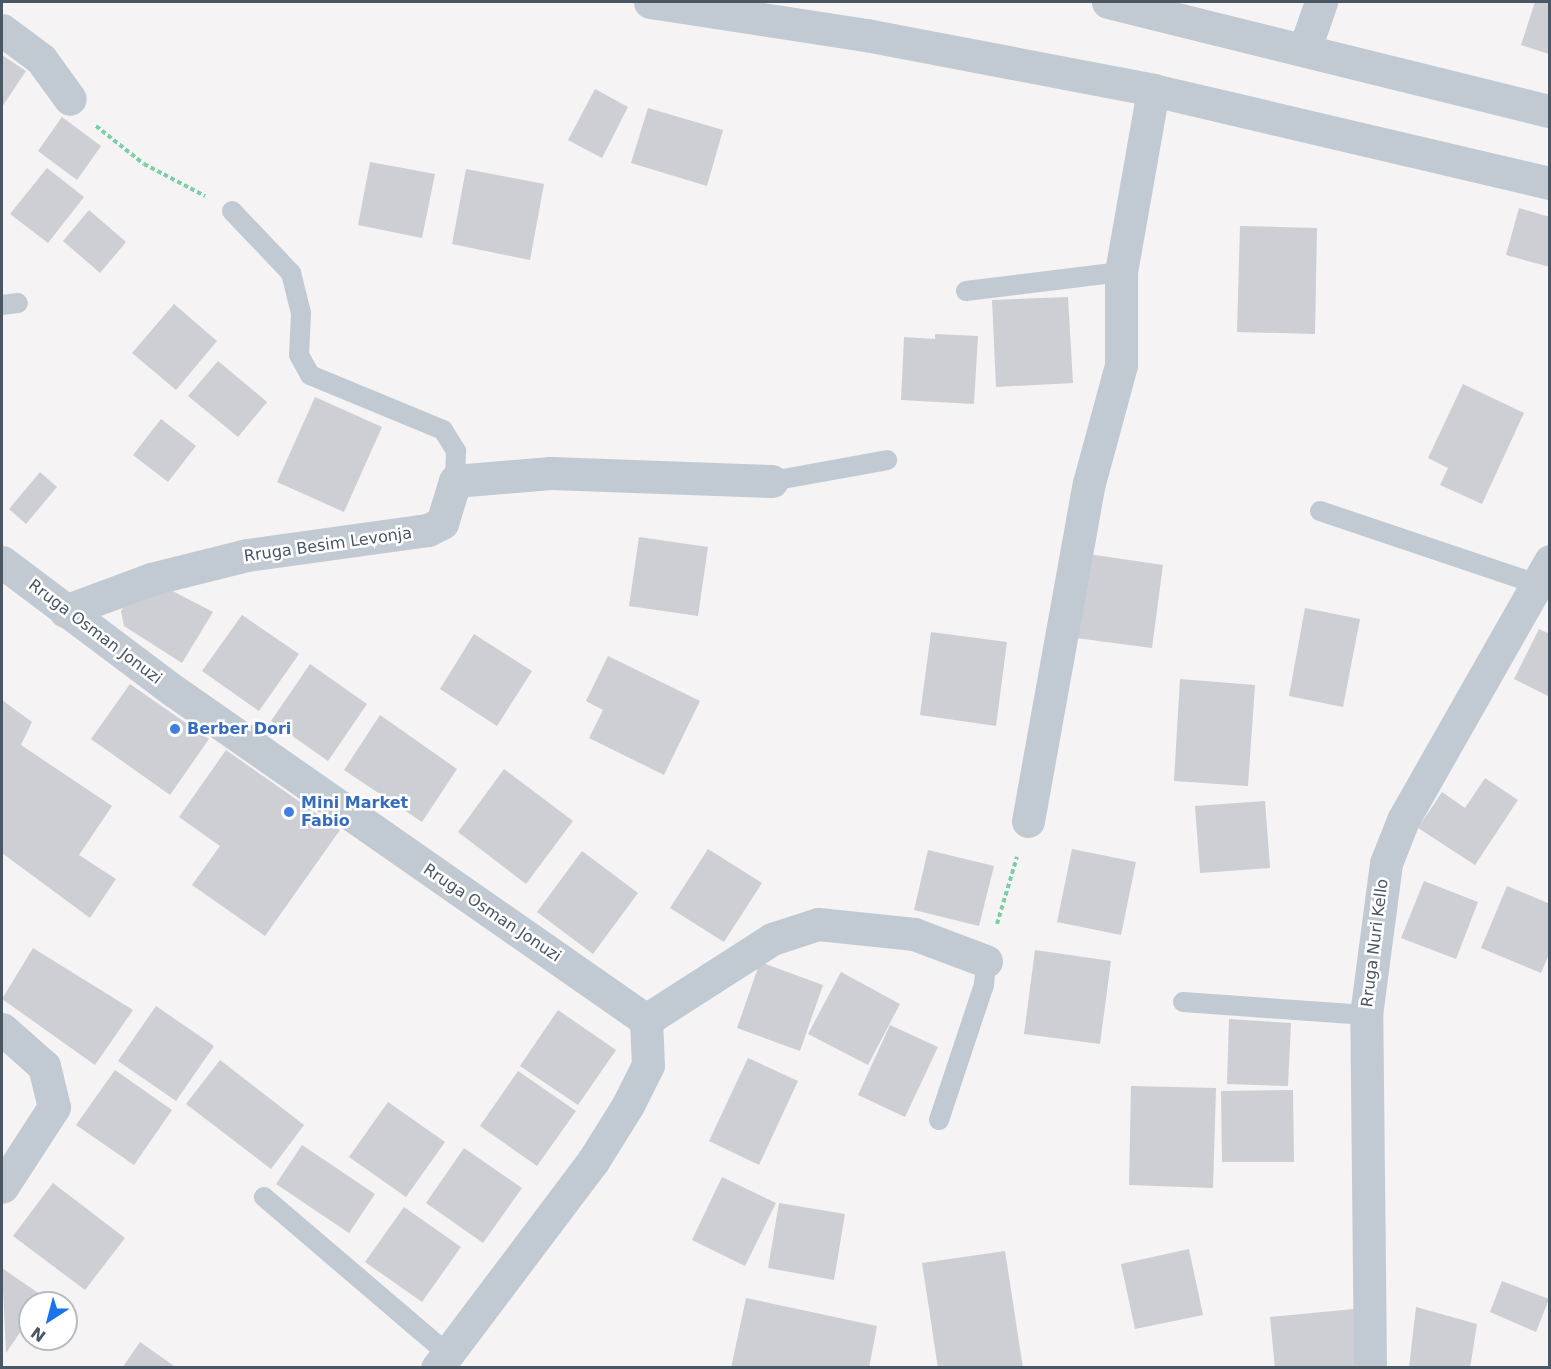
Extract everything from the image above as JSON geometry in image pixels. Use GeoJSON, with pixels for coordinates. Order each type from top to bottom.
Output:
{"type":"FeatureCollection","features":[{"type":"Feature","properties":{"kind":"street"},"geometry":{"type":"LineString","coordinates":[[650,2],[866,35],[1153,90],[1550,183]]}},
{"type":"Feature","properties":{"kind":"street"},"geometry":{"type":"LineString","coordinates":[[1108,2],[1305,48],[1550,111]]}},
{"type":"Feature","properties":{"kind":"street"},"geometry":{"type":"LineString","coordinates":[[1305,48],[1321,2]]}},
{"type":"Feature","properties":{"kind":"street"},"geometry":{"type":"LineString","coordinates":[[2,30],[41,59],[70,99]]}},
{"type":"Feature","properties":{"kind":"street"},"geometry":{"type":"LineString","coordinates":[[1028,821],[1089,483],[1121,365],[1121,272],[1153,90]]}},
{"type":"Feature","properties":{"kind":"street"},"geometry":{"type":"LineString","coordinates":[[455,481],[551,474],[716,483],[772,481]]}},
{"type":"Feature","properties":{"kind":"street","name":"Rruga Besim Levonja"},"geometry":{"type":"LineString","coordinates":[[64,611],[151,579],[247,555],[428,530],[441,523],[455,481]]}},
{"type":"Feature","properties":{"kind":"street","name":"Rruga Osman Jonuzi"},"geometry":{"type":"LineString","coordinates":[[2,562],[64,611],[646,1020]]}},
{"type":"Feature","properties":{"kind":"street","name":"Rruga Nuri Kello"},"geometry":{"type":"LineString","coordinates":[[1370,1368],[1366,1015],[1386,862],[1403,820],[1546,569]]}},
{"type":"Feature","properties":{"kind":"street"},"geometry":{"type":"LineString","coordinates":[[443,1361],[593,1161],[628,1105],[648,1065],[646,1020],[772,939],[819,924],[914,934],[986,961]]}},
{"type":"Feature","properties":{"kind":"street"},"geometry":{"type":"LineString","coordinates":[[2,1029],[44,1066],[53,1084],[54,1107],[2,1187]]}},
{"type":"Feature","properties":{"kind":"lane"},"geometry":{"type":"LineString","coordinates":[[232,211],[291,273],[301,313],[299,356],[310,375],[443,430],[456,451],[455,481]]}},
{"type":"Feature","properties":{"kind":"lane"},"geometry":{"type":"LineString","coordinates":[[966,291],[1121,272]]}},
{"type":"Feature","properties":{"kind":"lane"},"geometry":{"type":"LineString","coordinates":[[772,481],[887,460]]}},
{"type":"Feature","properties":{"kind":"lane"},"geometry":{"type":"LineString","coordinates":[[1320,512],[1546,569]]}},
{"type":"Feature","properties":{"kind":"lane"},"geometry":{"type":"LineString","coordinates":[[939,1120],[984,985],[986,961]]}},
{"type":"Feature","properties":{"kind":"lane"},"geometry":{"type":"LineString","coordinates":[[1183,1002],[1366,1015]]}},
{"type":"Feature","properties":{"kind":"lane"},"geometry":{"type":"LineString","coordinates":[[264,1197],[443,1361]]}},
{"type":"Feature","properties":{"kind":"path"},"geometry":{"type":"LineString","coordinates":[[70,99],[144,164],[232,211]]}},
{"type":"Feature","properties":{"kind":"path"},"geometry":{"type":"LineString","coordinates":[[986,961],[1028,821]]}},
{"type":"Feature","properties":{"kind":"building"},"geometry":{"type":"Polygon","coordinates":[[[1535,2],[1550,2],[1549,54],[1521,45],[1535,2]]]}},
{"type":"Feature","properties":{"kind":"building"},"geometry":{"type":"Polygon","coordinates":[[[2,55],[26,71],[2,107],[2,55]]]}},
{"type":"Feature","properties":{"kind":"building"},"geometry":{"type":"Polygon","coordinates":[[[595,89],[628,107],[602,158],[568,140],[595,89]]]}},
{"type":"Feature","properties":{"kind":"building"},"geometry":{"type":"Polygon","coordinates":[[[648,108],[723,130],[707,186],[631,163],[648,108]]]}},
{"type":"Feature","properties":{"kind":"building"},"geometry":{"type":"Polygon","coordinates":[[[62,117],[101,146],[77,180],[38,151],[62,117]]]}},
{"type":"Feature","properties":{"kind":"building"},"geometry":{"type":"Polygon","coordinates":[[[370,162],[435,174],[422,238],[358,225],[370,162]]]}},
{"type":"Feature","properties":{"kind":"building"},"geometry":{"type":"Polygon","coordinates":[[[47,168],[84,197],[48,243],[10,214],[47,168]]]}},
{"type":"Feature","properties":{"kind":"building"},"geometry":{"type":"Polygon","coordinates":[[[466,169],[544,184],[530,260],[452,244],[466,169]]]}},
{"type":"Feature","properties":{"kind":"building"},"geometry":{"type":"Polygon","coordinates":[[[1519,208],[1550,217],[1550,267],[1506,255],[1519,208]]]}},
{"type":"Feature","properties":{"kind":"building"},"geometry":{"type":"Polygon","coordinates":[[[89,210],[126,242],[100,273],[63,241],[89,210]]]}},
{"type":"Feature","properties":{"kind":"building"},"geometry":{"type":"Polygon","coordinates":[[[1240,226],[1317,228],[1315,334],[1237,332],[1240,226]]]}},
{"type":"Feature","properties":{"kind":"building"},"geometry":{"type":"Polygon","coordinates":[[[1068,297],[1073,383],[996,387],[992,300],[1068,297]]]}},
{"type":"Feature","properties":{"kind":"building"},"geometry":{"type":"Polygon","coordinates":[[[174,304],[217,341],[176,390],[132,353],[174,304]]]}},
{"type":"Feature","properties":{"kind":"building"},"geometry":{"type":"Polygon","coordinates":[[[935,334],[978,336],[974,404],[901,400],[904,337],[935,339],[935,334]]]}},
{"type":"Feature","properties":{"kind":"building"},"geometry":{"type":"Polygon","coordinates":[[[218,361],[267,402],[238,437],[188,396],[218,361]]]}},
{"type":"Feature","properties":{"kind":"building"},"geometry":{"type":"Polygon","coordinates":[[[1463,384],[1524,413],[1482,504],[1440,485],[1448,468],[1428,458],[1463,384]]]}},
{"type":"Feature","properties":{"kind":"building"},"geometry":{"type":"Polygon","coordinates":[[[315,397],[382,427],[344,512],[277,482],[315,397]]]}},
{"type":"Feature","properties":{"kind":"building"},"geometry":{"type":"Polygon","coordinates":[[[161,419],[196,446],[168,482],[133,455],[161,419]]]}},
{"type":"Feature","properties":{"kind":"building"},"geometry":{"type":"Polygon","coordinates":[[[40,472],[57,487],[26,524],[9,509],[40,472]]]}},
{"type":"Feature","properties":{"kind":"building"},"geometry":{"type":"Polygon","coordinates":[[[639,537],[708,547],[698,616],[629,606],[639,537]]]}},
{"type":"Feature","properties":{"kind":"building"},"geometry":{"type":"Polygon","coordinates":[[[1088,554],[1163,565],[1152,648],[1076,638],[1088,554]]]}},
{"type":"Feature","properties":{"kind":"building"},"geometry":{"type":"Polygon","coordinates":[[[163,586],[213,612],[182,663],[124,626],[121,611],[132,594],[163,586]]]}},
{"type":"Feature","properties":{"kind":"building"},"geometry":{"type":"Polygon","coordinates":[[[1305,608],[1360,619],[1343,707],[1289,696],[1305,608]]]}},
{"type":"Feature","properties":{"kind":"building"},"geometry":{"type":"Polygon","coordinates":[[[242,615],[299,654],[259,711],[202,671],[242,615]]]}},
{"type":"Feature","properties":{"kind":"building"},"geometry":{"type":"Polygon","coordinates":[[[1539,629],[1550,634],[1550,697],[1514,679],[1539,629]]]}},
{"type":"Feature","properties":{"kind":"building"},"geometry":{"type":"Polygon","coordinates":[[[931,632],[1007,642],[996,726],[920,715],[931,632]]]}},
{"type":"Feature","properties":{"kind":"building"},"geometry":{"type":"Polygon","coordinates":[[[474,634],[532,671],[497,726],[440,689],[474,634]]]}},
{"type":"Feature","properties":{"kind":"building"},"geometry":{"type":"Polygon","coordinates":[[[608,656],[700,701],[664,775],[589,738],[603,710],[586,701],[608,656]]]}},
{"type":"Feature","properties":{"kind":"building"},"geometry":{"type":"Polygon","coordinates":[[[310,664],[367,704],[328,761],[271,721],[310,664]]]}},
{"type":"Feature","properties":{"kind":"building"},"geometry":{"type":"Polygon","coordinates":[[[1180,679],[1255,685],[1248,786],[1174,781],[1180,679]]]}},
{"type":"Feature","properties":{"kind":"building"},"geometry":{"type":"Polygon","coordinates":[[[130,684],[209,739],[170,795],[91,739],[130,684]]]}},
{"type":"Feature","properties":{"kind":"building"},"geometry":{"type":"Polygon","coordinates":[[[2,700],[32,722],[21,745],[112,806],[79,855],[116,879],[90,918],[2,853],[2,700]]]}},
{"type":"Feature","properties":{"kind":"building"},"geometry":{"type":"Polygon","coordinates":[[[380,715],[457,769],[422,822],[344,770],[380,715]]]}},
{"type":"Feature","properties":{"kind":"building"},"geometry":{"type":"Polygon","coordinates":[[[226,750],[340,830],[265,936],[192,885],[220,846],[179,817],[226,750]]]}},
{"type":"Feature","properties":{"kind":"building"},"geometry":{"type":"Polygon","coordinates":[[[504,769],[573,821],[526,884],[458,832],[504,769]]]}},
{"type":"Feature","properties":{"kind":"building"},"geometry":{"type":"Polygon","coordinates":[[[1485,778],[1518,800],[1475,865],[1418,828],[1442,792],[1465,808],[1485,778]]]}},
{"type":"Feature","properties":{"kind":"building"},"geometry":{"type":"Polygon","coordinates":[[[1265,801],[1270,868],[1200,873],[1195,806],[1265,801]]]}},
{"type":"Feature","properties":{"kind":"building"},"geometry":{"type":"Polygon","coordinates":[[[708,849],[762,883],[724,942],[670,908],[708,849]]]}},
{"type":"Feature","properties":{"kind":"building"},"geometry":{"type":"Polygon","coordinates":[[[1072,849],[1136,862],[1121,935],[1057,922],[1072,849]]]}},
{"type":"Feature","properties":{"kind":"building"},"geometry":{"type":"Polygon","coordinates":[[[928,850],[994,866],[979,926],[914,910],[928,850]]]}},
{"type":"Feature","properties":{"kind":"building"},"geometry":{"type":"Polygon","coordinates":[[[582,851],[638,893],[593,954],[537,912],[582,851]]]}},
{"type":"Feature","properties":{"kind":"building"},"geometry":{"type":"Polygon","coordinates":[[[1424,881],[1478,902],[1456,959],[1401,938],[1424,881]]]}},
{"type":"Feature","properties":{"kind":"building"},"geometry":{"type":"Polygon","coordinates":[[[1507,886],[1550,904],[1550,952],[1541,973],[1481,948],[1507,886]]]}},
{"type":"Feature","properties":{"kind":"building"},"geometry":{"type":"Polygon","coordinates":[[[33,948],[133,1010],[95,1065],[2,999],[33,948]]]}},
{"type":"Feature","properties":{"kind":"building"},"geometry":{"type":"Polygon","coordinates":[[[1035,950],[1111,961],[1100,1044],[1024,1034],[1035,950]]]}},
{"type":"Feature","properties":{"kind":"building"},"geometry":{"type":"Polygon","coordinates":[[[760,962],[823,985],[800,1051],[737,1028],[760,962]]]}},
{"type":"Feature","properties":{"kind":"building"},"geometry":{"type":"Polygon","coordinates":[[[841,972],[900,1004],[868,1065],[808,1034],[841,972]]]}},
{"type":"Feature","properties":{"kind":"building"},"geometry":{"type":"Polygon","coordinates":[[[156,1006],[214,1046],[176,1101],[118,1061],[156,1006]]]}},
{"type":"Feature","properties":{"kind":"building"},"geometry":{"type":"Polygon","coordinates":[[[558,1010],[616,1050],[578,1105],[520,1066],[558,1010]]]}},
{"type":"Feature","properties":{"kind":"building"},"geometry":{"type":"Polygon","coordinates":[[[1229,1019],[1291,1023],[1288,1086],[1227,1084],[1229,1019]]]}},
{"type":"Feature","properties":{"kind":"building"},"geometry":{"type":"Polygon","coordinates":[[[890,1025],[938,1047],[905,1117],[858,1095],[890,1025]]]}},
{"type":"Feature","properties":{"kind":"building"},"geometry":{"type":"Polygon","coordinates":[[[748,1058],[798,1081],[759,1165],[709,1141],[748,1058]]]}},
{"type":"Feature","properties":{"kind":"building"},"geometry":{"type":"Polygon","coordinates":[[[220,1060],[304,1125],[271,1169],[186,1104],[220,1060]]]}},
{"type":"Feature","properties":{"kind":"building"},"geometry":{"type":"Polygon","coordinates":[[[115,1070],[172,1110],[134,1165],[76,1125],[115,1070]]]}},
{"type":"Feature","properties":{"kind":"building"},"geometry":{"type":"Polygon","coordinates":[[[518,1071],[576,1111],[537,1166],[480,1126],[518,1071]]]}},
{"type":"Feature","properties":{"kind":"building"},"geometry":{"type":"Polygon","coordinates":[[[1131,1086],[1216,1088],[1213,1188],[1129,1185],[1131,1086]]]}},
{"type":"Feature","properties":{"kind":"building"},"geometry":{"type":"Polygon","coordinates":[[[1293,1090],[1294,1162],[1222,1162],[1221,1091],[1293,1090]]]}},
{"type":"Feature","properties":{"kind":"building"},"geometry":{"type":"Polygon","coordinates":[[[388,1102],[445,1142],[406,1197],[349,1157],[388,1102]]]}},
{"type":"Feature","properties":{"kind":"building"},"geometry":{"type":"Polygon","coordinates":[[[302,1145],[375,1194],[349,1233],[276,1184],[302,1145]]]}},
{"type":"Feature","properties":{"kind":"building"},"geometry":{"type":"Polygon","coordinates":[[[464,1148],[522,1188],[483,1243],[426,1203],[464,1148]]]}},
{"type":"Feature","properties":{"kind":"building"},"geometry":{"type":"Polygon","coordinates":[[[722,1177],[776,1203],[745,1266],[692,1240],[722,1177]]]}},
{"type":"Feature","properties":{"kind":"building"},"geometry":{"type":"Polygon","coordinates":[[[53,1183],[125,1238],[85,1290],[13,1236],[53,1183]]]}},
{"type":"Feature","properties":{"kind":"building"},"geometry":{"type":"Polygon","coordinates":[[[779,1203],[845,1214],[834,1280],[768,1268],[779,1203]]]}},
{"type":"Feature","properties":{"kind":"building"},"geometry":{"type":"Polygon","coordinates":[[[404,1207],[461,1247],[422,1302],[365,1262],[404,1207]]]}},
{"type":"Feature","properties":{"kind":"building"},"geometry":{"type":"Polygon","coordinates":[[[1189,1249],[1203,1315],[1135,1329],[1121,1264],[1189,1249]]]}},
{"type":"Feature","properties":{"kind":"building"},"geometry":{"type":"Polygon","coordinates":[[[1005,1251],[1023,1368],[938,1368],[922,1263],[1005,1251]]]}},
{"type":"Feature","properties":{"kind":"building"},"geometry":{"type":"Polygon","coordinates":[[[2,1268],[35,1291],[18,1291],[18,1336],[6,1353],[2,1268]]]}},
{"type":"Feature","properties":{"kind":"building"},"geometry":{"type":"Polygon","coordinates":[[[1502,1281],[1549,1299],[1536,1332],[1490,1312],[1502,1281]]]}},
{"type":"Feature","properties":{"kind":"building"},"geometry":{"type":"Polygon","coordinates":[[[746,1298],[877,1326],[869,1368],[731,1368],[746,1298]]]}},
{"type":"Feature","properties":{"kind":"building"},"geometry":{"type":"Polygon","coordinates":[[[1416,1307],[1477,1324],[1470,1368],[1409,1368],[1416,1307]]]}},
{"type":"Feature","properties":{"kind":"building"},"geometry":{"type":"Polygon","coordinates":[[[1354,1309],[1360,1368],[1275,1368],[1270,1317],[1354,1309]]]}},
{"type":"Feature","properties":{"kind":"building"},"geometry":{"type":"Polygon","coordinates":[[[140,1342],[177,1368],[122,1368],[140,1342]]]}},
{"type":"Feature","properties":{"kind":"place","name":"Berber Dori"},"geometry":{"type":"Point","coordinates":[175,729]}},
{"type":"Feature","properties":{"kind":"place","name":"Mini Market Fabio"},"geometry":{"type":"Point","coordinates":[289,812]}}]}
